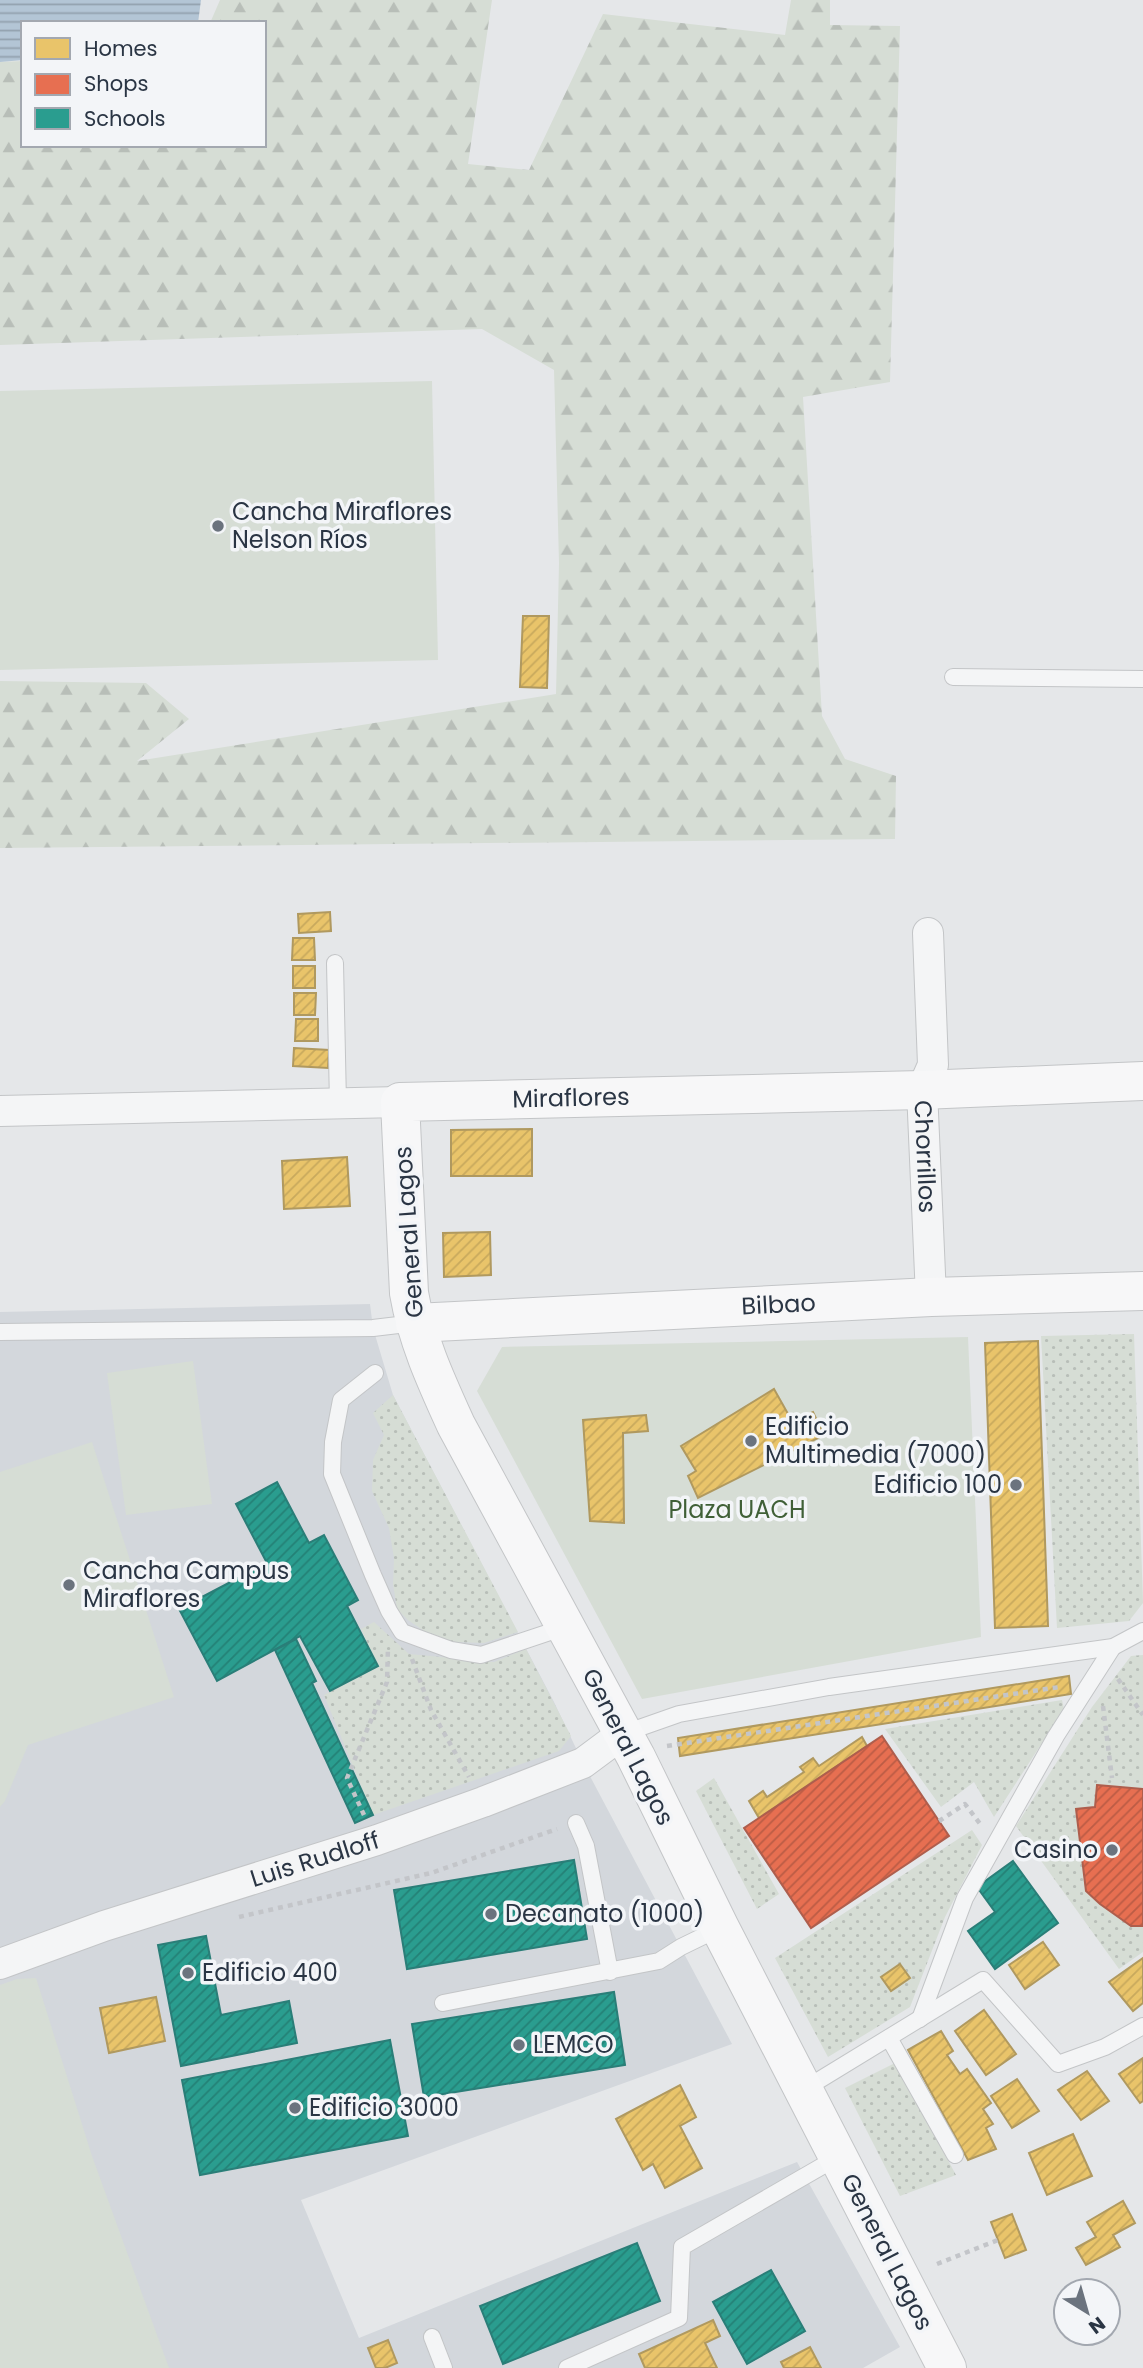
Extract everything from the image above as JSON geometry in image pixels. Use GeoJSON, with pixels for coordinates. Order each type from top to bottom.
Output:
{"type":"FeatureCollection","features":[{"type":"Feature","properties":{"kind":"main road","name":"Miraflores"},"geometry":{"type":"LineString","coordinates":[[400,1102],[922,1090],[1143,1081]]}},
{"type":"Feature","properties":{"kind":"main road","name":"General Lagos"},"geometry":{"type":"LineString","coordinates":[[400,1102],[409,1293],[415,1323],[430,1368],[456,1425],[629,1746],[719,1928],[947,2368]]}},
{"type":"Feature","properties":{"kind":"main road","name":"Bilbao"},"geometry":{"type":"LineString","coordinates":[[415,1323],[931,1297],[1143,1291]]}},
{"type":"Feature","properties":{"kind":"street","name":"Chorrillos"},"geometry":{"type":"LineString","coordinates":[[928,933],[933,1065],[922,1090],[931,1297]]}},
{"type":"Feature","properties":{"kind":"street","name":"Miraflores"},"geometry":{"type":"LineString","coordinates":[[0,1111],[400,1102]]}},
{"type":"Feature","properties":{"kind":"street","name":"Luis Rudloff"},"geometry":{"type":"LineString","coordinates":[[0,1964],[104,1926],[377,1840],[629,1746]]}},
{"type":"Feature","properties":{"kind":"lane"},"geometry":{"type":"LineString","coordinates":[[953,677],[1143,679]]}},
{"type":"Feature","properties":{"kind":"lane"},"geometry":{"type":"LineString","coordinates":[[335,963],[338,1103]]}},
{"type":"Feature","properties":{"kind":"lane"},"geometry":{"type":"LineString","coordinates":[[0,1332],[373,1328],[415,1323]]}},
{"type":"Feature","properties":{"kind":"lane"},"geometry":{"type":"LineString","coordinates":[[374,1373],[341,1400],[333,1442],[332,1474],[389,1611],[402,1632],[451,1650],[481,1655],[565,1627]]}},
{"type":"Feature","properties":{"kind":"lane"},"geometry":{"type":"LineString","coordinates":[[629,1746],[679,1714],[829,1687],[1113,1647],[1143,1631]]}},
{"type":"Feature","properties":{"kind":"lane"},"geometry":{"type":"LineString","coordinates":[[920,2019],[965,1898],[1056,1736],[1095,1682],[1113,1647]]}},
{"type":"Feature","properties":{"kind":"lane"},"geometry":{"type":"LineString","coordinates":[[576,1823],[586,1846],[610,1972]]}},
{"type":"Feature","properties":{"kind":"lane"},"geometry":{"type":"LineString","coordinates":[[443,2003],[659,1961],[719,1928]]}},
{"type":"Feature","properties":{"kind":"lane"},"geometry":{"type":"LineString","coordinates":[[803,2090],[983,1980],[1058,2064],[1105,2047],[1143,2026]]}},
{"type":"Feature","properties":{"kind":"lane"},"geometry":{"type":"LineString","coordinates":[[889,2038],[955,2155]]}},
{"type":"Feature","properties":{"kind":"lane"},"geometry":{"type":"LineString","coordinates":[[567,2368],[679,2318],[682,2247],[838,2157]]}},
{"type":"Feature","properties":{"kind":"lane"},"geometry":{"type":"LineString","coordinates":[[432,2337],[444,2368]]}},
{"type":"Feature","properties":{"kind":"path"},"geometry":{"type":"LineString","coordinates":[[377,1840],[347,1779],[387,1682],[389,1611]]}},
{"type":"Feature","properties":{"kind":"path"},"geometry":{"type":"LineString","coordinates":[[402,1632],[431,1710],[483,1802]]}},
{"type":"Feature","properties":{"kind":"path"},"geometry":{"type":"LineString","coordinates":[[629,1746],[651,1748],[1119,1679],[1143,1715]]}},
{"type":"Feature","properties":{"kind":"path"},"geometry":{"type":"LineString","coordinates":[[1095,1682],[1112,1777]]}},
{"type":"Feature","properties":{"kind":"path"},"geometry":{"type":"LineString","coordinates":[[939,1821],[965,1804],[994,1843]]}},
{"type":"Feature","properties":{"kind":"path"},"geometry":{"type":"LineString","coordinates":[[229,1920],[431,1873],[576,1823]]}},
{"type":"Feature","properties":{"kind":"path"},"geometry":{"type":"LineString","coordinates":[[937,2264],[998,2239]]}},
{"type":"Feature","properties":{"kind":"shaded area"},"geometry":{"type":"Polygon","coordinates":[[[370,1304],[373,1328],[393,1395],[732,2044],[301,2200],[359,2338],[797,2162],[900,2347],[863,2368],[0,2368],[0,1312],[370,1304]]]}},
{"type":"Feature","properties":{"kind":"green space"},"geometry":{"type":"Polygon","coordinates":[[[220,0],[492,0],[468,164],[529,170],[603,14],[785,35],[791,0],[830,0],[830,25],[900,26],[890,382],[803,397],[822,716],[845,759],[896,776],[895,839],[0,848],[0,681],[146,683],[189,719],[137,761],[556,694],[559,563],[554,370],[482,329],[0,345],[0,62],[21,61],[21,147],[266,147],[266,21],[211,21],[220,0]]]}},
{"type":"Feature","properties":{"kind":"green space","name":"Cancha Miraflores Nelson Ríos"},"geometry":{"type":"Polygon","coordinates":[[[432,381],[438,660],[0,670],[0,391],[432,381]]]}},
{"type":"Feature","properties":{"kind":"green space"},"geometry":{"type":"Polygon","coordinates":[[[1134,1334],[1143,1603],[1129,1621],[1057,1628],[1041,1336],[1134,1334]]]}},
{"type":"Feature","properties":{"kind":"green space","name":"Plaza UACH"},"geometry":{"type":"Polygon","coordinates":[[[968,1337],[981,1637],[642,1699],[477,1391],[502,1347],[968,1337]]]}},
{"type":"Feature","properties":{"kind":"green space"},"geometry":{"type":"Polygon","coordinates":[[[193,1361],[212,1504],[126,1515],[107,1373],[193,1361]]]}},
{"type":"Feature","properties":{"kind":"green space"},"geometry":{"type":"Polygon","coordinates":[[[393,1395],[518,1632],[484,1643],[455,1642],[430,1635],[397,1609],[389,1528],[372,1491],[373,1460],[384,1435],[373,1413],[393,1395]]]}},
{"type":"Feature","properties":{"kind":"green space","name":"Cancha Campus Miraflores"},"geometry":{"type":"Polygon","coordinates":[[[92,1442],[174,1697],[28,1745],[0,1807],[0,1472],[92,1442]]]}},
{"type":"Feature","properties":{"kind":"green space"},"geometry":{"type":"Polygon","coordinates":[[[374,1622],[409,1654],[494,1662],[526,1649],[571,1736],[559,1751],[373,1815],[324,1695],[377,1666],[361,1629],[374,1622]]]}},
{"type":"Feature","properties":{"kind":"green space"},"geometry":{"type":"Polygon","coordinates":[[[1143,1655],[1143,1952],[1119,1969],[1016,1826],[1092,1707],[1131,1656],[1143,1655]]]}},
{"type":"Feature","properties":{"kind":"green space"},"geometry":{"type":"Polygon","coordinates":[[[1062,1700],[1064,1709],[994,1817],[974,1782],[941,1807],[885,1729],[1062,1700]]]}},
{"type":"Feature","properties":{"kind":"green space"},"geometry":{"type":"Polygon","coordinates":[[[714,1778],[779,1894],[757,1909],[696,1791],[714,1778]]]}},
{"type":"Feature","properties":{"kind":"green space"},"geometry":{"type":"Polygon","coordinates":[[[972,1830],[982,1845],[945,1917],[910,2007],[828,2057],[775,1958],[972,1830]]]}},
{"type":"Feature","properties":{"kind":"green space"},"geometry":{"type":"Polygon","coordinates":[[[36,1978],[92,2156],[169,2368],[0,2368],[0,1985],[17,1979],[36,1978]]]}},
{"type":"Feature","properties":{"kind":"green space"},"geometry":{"type":"Polygon","coordinates":[[[895,2063],[956,2175],[900,2196],[845,2088],[895,2063]]]}},
{"type":"Feature","properties":{"kind":"water"},"geometry":{"type":"Polygon","coordinates":[[[0,0],[201,0],[198,21],[21,21],[21,60],[0,62],[0,0]]]}},
{"type":"Feature","properties":{"kind":"building: Homes"},"geometry":{"type":"Polygon","coordinates":[[[523,616],[549,616],[547,688],[520,687],[523,616]]]}},
{"type":"Feature","properties":{"kind":"building: Homes"},"geometry":{"type":"Polygon","coordinates":[[[330,912],[331,931],[299,933],[298,914],[330,912]]]}},
{"type":"Feature","properties":{"kind":"building: Homes"},"geometry":{"type":"Polygon","coordinates":[[[293,938],[314,938],[315,960],[292,960],[293,938]]]}},
{"type":"Feature","properties":{"kind":"building: Homes"},"geometry":{"type":"Polygon","coordinates":[[[293,966],[315,966],[315,988],[293,988],[293,966]]]}},
{"type":"Feature","properties":{"kind":"building: Homes"},"geometry":{"type":"Polygon","coordinates":[[[294,993],[316,993],[315,1015],[294,1015],[294,993]]]}},
{"type":"Feature","properties":{"kind":"building: Homes"},"geometry":{"type":"Polygon","coordinates":[[[296,1019],[318,1019],[318,1041],[295,1041],[296,1019]]]}},
{"type":"Feature","properties":{"kind":"building: Homes"},"geometry":{"type":"Polygon","coordinates":[[[294,1048],[329,1050],[328,1068],[293,1066],[294,1048]]]}},
{"type":"Feature","properties":{"kind":"building: Homes"},"geometry":{"type":"Polygon","coordinates":[[[532,1129],[532,1176],[451,1176],[451,1130],[532,1129]]]}},
{"type":"Feature","properties":{"kind":"building: Homes"},"geometry":{"type":"Polygon","coordinates":[[[347,1157],[350,1206],[284,1209],[282,1161],[347,1157]]]}},
{"type":"Feature","properties":{"kind":"building: Homes"},"geometry":{"type":"Polygon","coordinates":[[[490,1232],[491,1275],[444,1277],[443,1233],[490,1232]]]}},
{"type":"Feature","properties":{"kind":"building: Homes","name":"Edificio 100"},"geometry":{"type":"Polygon","coordinates":[[[1038,1341],[1048,1626],[995,1628],[985,1343],[1038,1341]]]}},
{"type":"Feature","properties":{"kind":"building: Homes","name":"Edificio Multimedia (7000)"},"geometry":{"type":"Polygon","coordinates":[[[774,1389],[792,1421],[813,1412],[824,1435],[698,1498],[688,1476],[696,1471],[681,1446],[774,1389]]]}},
{"type":"Feature","properties":{"kind":"building: Homes"},"geometry":{"type":"Polygon","coordinates":[[[646,1415],[648,1431],[623,1433],[624,1523],[590,1521],[583,1420],[646,1415]]]}},
{"type":"Feature","properties":{"kind":"building: Homes"},"geometry":{"type":"Polygon","coordinates":[[[1069,1676],[1071,1694],[680,1756],[678,1738],[1069,1676]]]}},
{"type":"Feature","properties":{"kind":"building: Homes"},"geometry":{"type":"Polygon","coordinates":[[[862,1737],[867,1746],[759,1818],[749,1801],[763,1791],[767,1797],[804,1772],[800,1767],[813,1758],[819,1766],[862,1737]]]}},
{"type":"Feature","properties":{"kind":"building: Homes"},"geometry":{"type":"Polygon","coordinates":[[[1043,1942],[1059,1965],[1025,1989],[1009,1965],[1043,1942]]]}},
{"type":"Feature","properties":{"kind":"building: Homes"},"geometry":{"type":"Polygon","coordinates":[[[1143,1958],[1143,2003],[1133,2011],[1109,1982],[1143,1958]]]}},
{"type":"Feature","properties":{"kind":"building: Homes"},"geometry":{"type":"Polygon","coordinates":[[[900,1964],[910,1978],[891,1991],[881,1977],[900,1964]]]}},
{"type":"Feature","properties":{"kind":"building: Homes"},"geometry":{"type":"Polygon","coordinates":[[[156,1997],[165,2041],[109,2053],[100,2008],[156,1997]]]}},
{"type":"Feature","properties":{"kind":"building: Homes"},"geometry":{"type":"Polygon","coordinates":[[[984,2010],[1016,2054],[986,2075],[955,2031],[984,2010]]]}},
{"type":"Feature","properties":{"kind":"building: Homes"},"geometry":{"type":"Polygon","coordinates":[[[941,2031],[953,2051],[947,2055],[960,2074],[967,2069],[991,2103],[983,2109],[993,2124],[986,2128],[996,2149],[968,2160],[908,2050],[941,2031]]]}},
{"type":"Feature","properties":{"kind":"building: Homes"},"geometry":{"type":"Polygon","coordinates":[[[1143,2058],[1143,2101],[1140,2103],[1119,2074],[1143,2058]]]}},
{"type":"Feature","properties":{"kind":"building: Homes"},"geometry":{"type":"Polygon","coordinates":[[[1087,2071],[1109,2101],[1081,2120],[1058,2090],[1087,2071]]]}},
{"type":"Feature","properties":{"kind":"building: Homes"},"geometry":{"type":"Polygon","coordinates":[[[1017,2079],[1039,2111],[1012,2128],[991,2096],[1017,2079]]]}},
{"type":"Feature","properties":{"kind":"building: Homes"},"geometry":{"type":"Polygon","coordinates":[[[680,2085],[696,2117],[680,2126],[702,2168],[665,2188],[653,2164],[643,2170],[616,2119],[680,2085]]]}},
{"type":"Feature","properties":{"kind":"building: Homes"},"geometry":{"type":"Polygon","coordinates":[[[1073,2134],[1092,2176],[1047,2195],[1029,2153],[1073,2134]]]}},
{"type":"Feature","properties":{"kind":"building: Homes"},"geometry":{"type":"Polygon","coordinates":[[[1123,2201],[1135,2223],[1113,2235],[1120,2247],[1086,2265],[1076,2248],[1096,2237],[1087,2222],[1123,2201]]]}},
{"type":"Feature","properties":{"kind":"building: Homes"},"geometry":{"type":"Polygon","coordinates":[[[1012,2214],[1026,2250],[1005,2258],[991,2222],[1012,2214]]]}},
{"type":"Feature","properties":{"kind":"building: Homes"},"geometry":{"type":"Polygon","coordinates":[[[713,2320],[720,2336],[705,2343],[717,2368],[645,2368],[639,2354],[713,2320]]]}},
{"type":"Feature","properties":{"kind":"building: Homes"},"geometry":{"type":"Polygon","coordinates":[[[388,2340],[397,2363],[376,2368],[368,2348],[388,2340]]]}},
{"type":"Feature","properties":{"kind":"building: Homes"},"geometry":{"type":"Polygon","coordinates":[[[810,2347],[821,2368],[784,2368],[781,2362],[810,2347]]]}},
{"type":"Feature","properties":{"kind":"building: Shops"},"geometry":{"type":"Polygon","coordinates":[[[882,1736],[949,1836],[811,1928],[744,1828],[882,1736]]]}},
{"type":"Feature","properties":{"kind":"building: Shops","name":"Casino"},"geometry":{"type":"Polygon","coordinates":[[[1097,1785],[1143,1789],[1143,1926],[1131,1926],[1086,1891],[1076,1809],[1095,1807],[1097,1785]]]}},
{"type":"Feature","properties":{"kind":"building: Schools"},"geometry":{"type":"Polygon","coordinates":[[[277,1482],[309,1543],[324,1535],[358,1600],[347,1606],[378,1666],[330,1691],[300,1636],[217,1681],[179,1609],[267,1563],[236,1504],[277,1482]]]}},
{"type":"Feature","properties":{"kind":"building: Schools"},"geometry":{"type":"Polygon","coordinates":[[[296,1639],[316,1681],[312,1683],[373,1815],[355,1823],[275,1650],[296,1639]]]}},
{"type":"Feature","properties":{"kind":"building: Schools","name":"Decanato (1000)"},"geometry":{"type":"Polygon","coordinates":[[[574,1860],[587,1939],[407,1969],[394,1890],[574,1860]]]}},
{"type":"Feature","properties":{"kind":"building: Schools"},"geometry":{"type":"Polygon","coordinates":[[[1013,1861],[1058,1923],[995,1969],[968,1931],[995,1912],[977,1887],[1013,1861]]]}},
{"type":"Feature","properties":{"kind":"building: Schools","name":"Edificio 400"},"geometry":{"type":"Polygon","coordinates":[[[206,1936],[221,2015],[289,2001],[297,2043],[181,2066],[158,1945],[206,1936]]]}},
{"type":"Feature","properties":{"kind":"building: Schools","name":"LEMCO"},"geometry":{"type":"Polygon","coordinates":[[[614,1992],[625,2065],[424,2097],[412,2024],[614,1992]]]}},
{"type":"Feature","properties":{"kind":"building: Schools","name":"Edificio 3000"},"geometry":{"type":"Polygon","coordinates":[[[390,2040],[408,2136],[200,2175],[182,2080],[390,2040]]]}},
{"type":"Feature","properties":{"kind":"building: Schools"},"geometry":{"type":"Polygon","coordinates":[[[637,2243],[660,2301],[503,2364],[480,2306],[637,2243]]]}},
{"type":"Feature","properties":{"kind":"building: Schools"},"geometry":{"type":"Polygon","coordinates":[[[771,2270],[805,2331],[747,2364],[713,2302],[771,2270]]]}},
{"type":"Feature","properties":{"kind":"place","name":"Cancha Miraflores Nelson Ríos"},"geometry":{"type":"Point","coordinates":[218,526]}},
{"type":"Feature","properties":{"kind":"place","name":"Edificio Multimedia (7000)"},"geometry":{"type":"Point","coordinates":[751,1441]}},
{"type":"Feature","properties":{"kind":"place","name":"Edificio 100"},"geometry":{"type":"Point","coordinates":[1016,1485]}},
{"type":"Feature","properties":{"kind":"place","name":"Cancha Campus Miraflores"},"geometry":{"type":"Point","coordinates":[69,1585]}},
{"type":"Feature","properties":{"kind":"place","name":"Casino"},"geometry":{"type":"Point","coordinates":[1112,1850]}},
{"type":"Feature","properties":{"kind":"place","name":"Decanato (1000)"},"geometry":{"type":"Point","coordinates":[491,1914]}},
{"type":"Feature","properties":{"kind":"place","name":"Edificio 400"},"geometry":{"type":"Point","coordinates":[188,1973]}},
{"type":"Feature","properties":{"kind":"place","name":"LEMCO"},"geometry":{"type":"Point","coordinates":[519,2045]}},
{"type":"Feature","properties":{"kind":"place","name":"Edificio 3000"},"geometry":{"type":"Point","coordinates":[295,2108]}}]}
